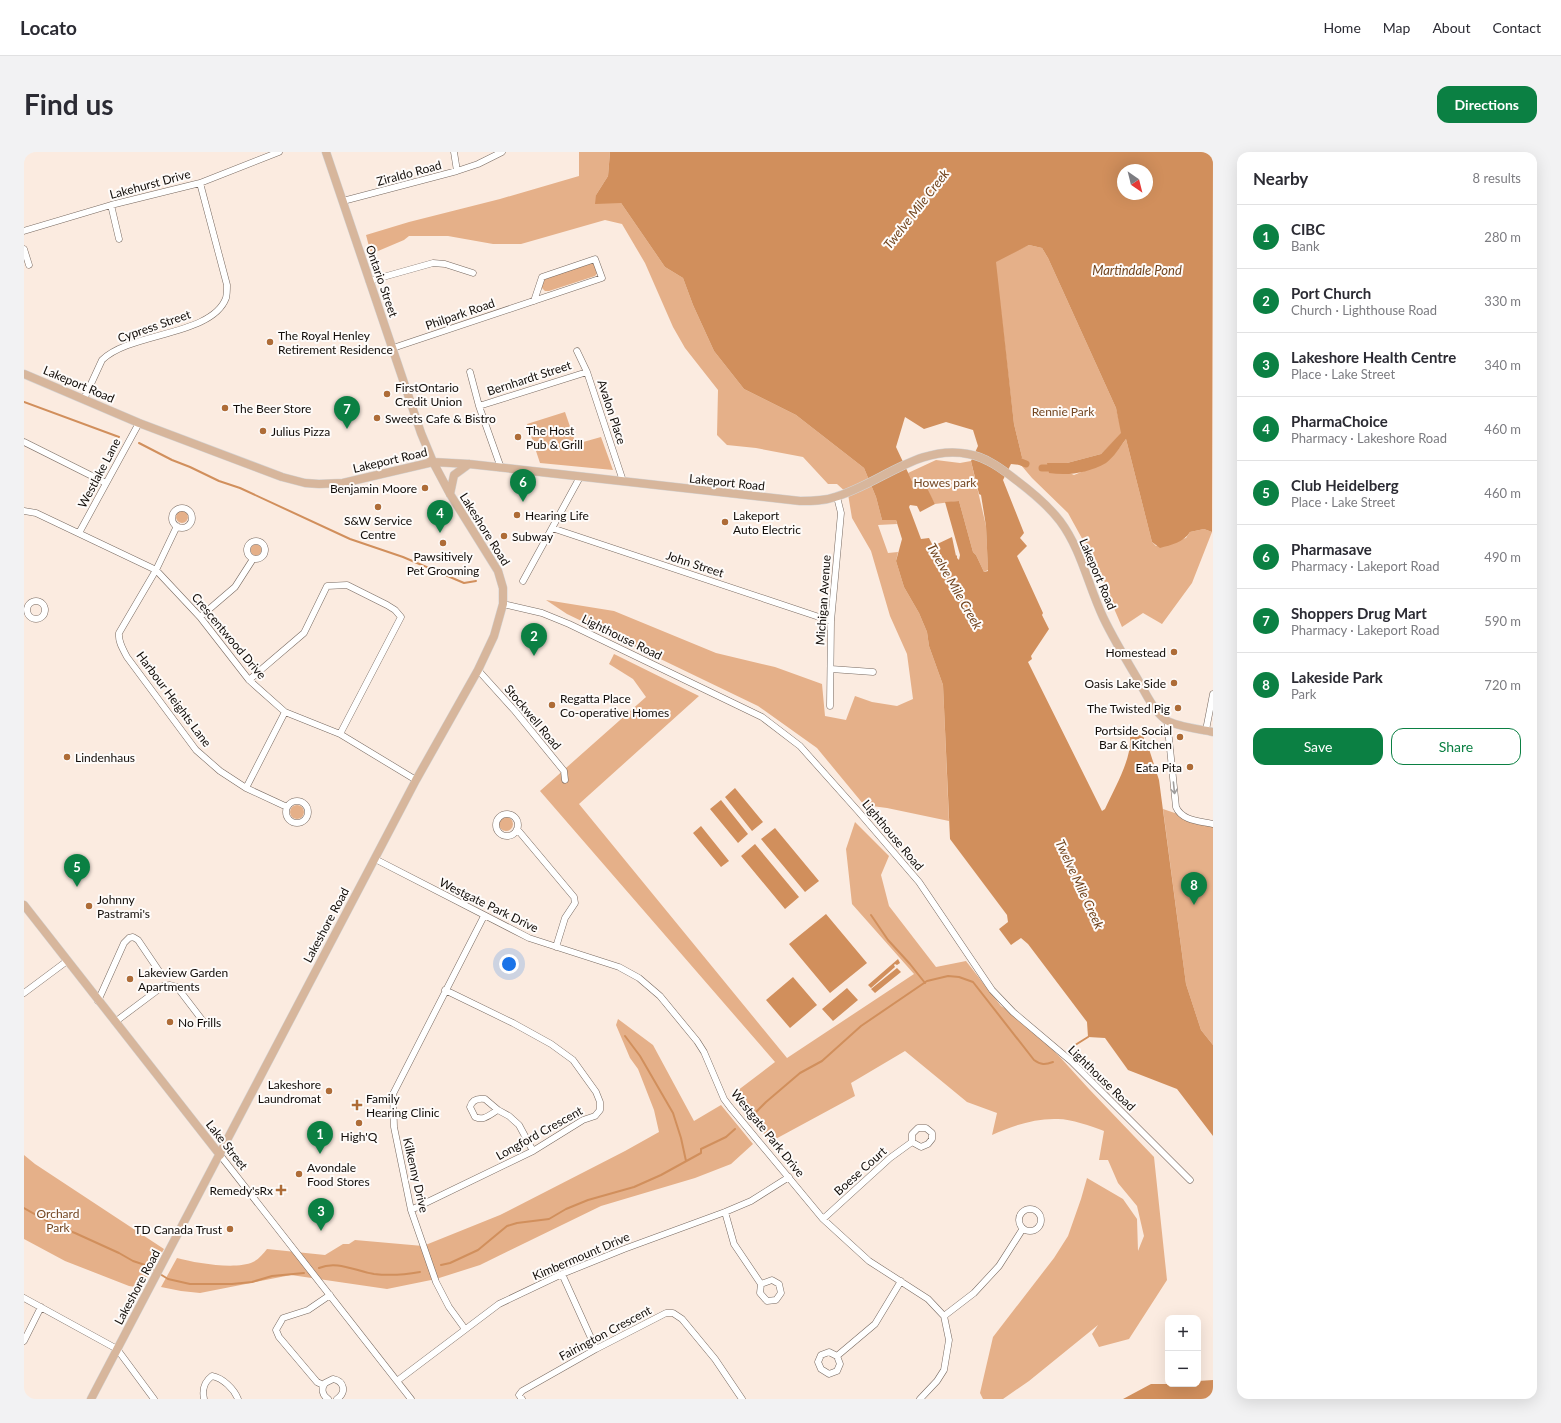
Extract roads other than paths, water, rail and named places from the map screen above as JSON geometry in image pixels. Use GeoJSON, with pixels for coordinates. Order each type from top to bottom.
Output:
{"type":"FeatureCollection","features":[{"type":"Feature","properties":{"kind":"main road","name":"Ontario Street"},"geometry":{"type":"LineString","coordinates":[[326,152],[368,281],[393,348],[421,433],[433,462]]}},
{"type":"Feature","properties":{"kind":"main road","name":"Lakeport Road"},"geometry":{"type":"LineString","coordinates":[[24,374],[138,423],[282,476],[313,484],[331,484],[354,481],[433,462],[469,464],[800,501],[823,500],[837,497],[863,486],[910,462],[946,452],[968,454],[985,459],[1010,475],[1043,502],[1060,521],[1074,544],[1103,617],[1120,649],[1153,705],[1168,721]]}},
{"type":"Feature","properties":{"kind":"main road","name":"Lakeshore Road"},"geometry":{"type":"LineString","coordinates":[[91,1399],[416,780],[478,670],[494,636],[504,604],[503,588],[498,570],[450,494],[433,462]]}},
{"type":"Feature","properties":{"kind":"main road"},"geometry":{"type":"LineString","coordinates":[[450,494],[454,475],[469,464]]}},
{"type":"Feature","properties":{"kind":"main road"},"geometry":{"type":"LineString","coordinates":[[1168,721],[1210,731]]}},
{"type":"Feature","properties":{"kind":"main road","name":"Lake Street"},"geometry":{"type":"LineString","coordinates":[[24,905],[114,1022],[220,1155]]}},
{"type":"Feature","properties":{"kind":"street","name":"Lakehurst Drive"},"geometry":{"type":"LineString","coordinates":[[24,231],[111,206],[200,183],[279,152]]}},
{"type":"Feature","properties":{"kind":"street"},"geometry":{"type":"LineString","coordinates":[[454,152],[457,171]]}},
{"type":"Feature","properties":{"kind":"street","name":"Ziraldo Road"},"geometry":{"type":"LineString","coordinates":[[342,201],[457,171],[478,164],[502,152]]}},
{"type":"Feature","properties":{"kind":"street","name":"Cypress Street"},"geometry":{"type":"LineString","coordinates":[[84,400],[102,360],[106,356],[124,346],[196,324],[218,310],[226,298],[227,285],[200,183]]}},
{"type":"Feature","properties":{"kind":"street"},"geometry":{"type":"LineString","coordinates":[[111,206],[119,239]]}},
{"type":"Feature","properties":{"kind":"street"},"geometry":{"type":"LineString","coordinates":[[24,249],[29,266]]}},
{"type":"Feature","properties":{"kind":"street","name":"Philpark Road"},"geometry":{"type":"LineString","coordinates":[[393,348],[534,301],[602,278],[595,259],[542,277],[534,301]]}},
{"type":"Feature","properties":{"kind":"street"},"geometry":{"type":"LineString","coordinates":[[368,281],[433,263],[445,264],[473,273]]}},
{"type":"Feature","properties":{"kind":"street","name":"Avalon Place"},"geometry":{"type":"LineString","coordinates":[[577,351],[587,372],[623,481]]}},
{"type":"Feature","properties":{"kind":"street"},"geometry":{"type":"LineString","coordinates":[[470,372],[479,406],[501,468]]}},
{"type":"Feature","properties":{"kind":"street","name":"Bernhardt Street"},"geometry":{"type":"LineString","coordinates":[[479,406],[587,372]]}},
{"type":"Feature","properties":{"kind":"street","name":"Westlake Lane"},"geometry":{"type":"LineString","coordinates":[[79,533],[138,423]]}},
{"type":"Feature","properties":{"kind":"street"},"geometry":{"type":"LineString","coordinates":[[24,442],[106,483]]}},
{"type":"Feature","properties":{"kind":"street"},"geometry":{"type":"LineString","coordinates":[[523,581],[580,477]]}},
{"type":"Feature","properties":{"kind":"street","name":"Michigan Avenue"},"geometry":{"type":"LineString","coordinates":[[830,706],[831,621],[841,513],[837,497]]}},
{"type":"Feature","properties":{"kind":"street","name":"Crescentwood Drive"},"geometry":{"type":"LineString","coordinates":[[24,512],[36,513],[156,570],[200,617],[249,680],[285,712],[340,734],[416,780]]}},
{"type":"Feature","properties":{"kind":"street","name":"Harbour Heights Lane"},"geometry":{"type":"LineString","coordinates":[[177,526],[156,570],[119,633],[118,638],[120,645],[127,657],[196,750],[220,771],[246,788],[287,807]]}},
{"type":"Feature","properties":{"kind":"street","name":"John Street"},"geometry":{"type":"LineString","coordinates":[[552,528],[831,621]]}},
{"type":"Feature","properties":{"kind":"street"},"geometry":{"type":"LineString","coordinates":[[200,617],[235,587],[253,559]]}},
{"type":"Feature","properties":{"kind":"street"},"geometry":{"type":"LineString","coordinates":[[249,680],[304,633],[327,586],[347,585],[387,605],[395,610],[401,617],[340,734]]}},
{"type":"Feature","properties":{"kind":"street","name":"Lighthouse Road"},"geometry":{"type":"LineString","coordinates":[[504,604],[542,613],[569,624],[762,717],[800,746],[919,882],[992,990],[1002,1002],[1072,1061],[1190,1180]]}},
{"type":"Feature","properties":{"kind":"street"},"geometry":{"type":"LineString","coordinates":[[830,669],[873,672]]}},
{"type":"Feature","properties":{"kind":"street","name":"Stockwell Road"},"geometry":{"type":"LineString","coordinates":[[478,670],[515,711],[564,771],[565,780]]}},
{"type":"Feature","properties":{"kind":"street"},"geometry":{"type":"LineString","coordinates":[[1210,731],[1213,694]]}},
{"type":"Feature","properties":{"kind":"street"},"geometry":{"type":"LineString","coordinates":[[246,788],[285,712]]}},
{"type":"Feature","properties":{"kind":"street"},"geometry":{"type":"LineString","coordinates":[[1168,721],[1176,807],[1178,812],[1182,816],[1213,824]]}},
{"type":"Feature","properties":{"kind":"street"},"geometry":{"type":"LineString","coordinates":[[517,829],[574,897],[575,903],[565,918],[556,947]]}},
{"type":"Feature","properties":{"kind":"street","name":"Westgate Park Drive"},"geometry":{"type":"LineString","coordinates":[[375,859],[529,938],[628,971],[650,986],[697,1041],[704,1052],[724,1100],[823,1219],[869,1261],[928,1299],[944,1316]]}},
{"type":"Feature","properties":{"kind":"street","name":"Kilkenny Drive"},"geometry":{"type":"LineString","coordinates":[[465,1329],[449,1307],[436,1282],[411,1210],[394,1126],[393,1094],[484,916]]}},
{"type":"Feature","properties":{"kind":"street"},"geometry":{"type":"LineString","coordinates":[[98,1001],[124,943],[129,938],[133,937],[138,940],[161,974]]}},
{"type":"Feature","properties":{"kind":"street"},"geometry":{"type":"LineString","coordinates":[[24,993],[67,961]]}},
{"type":"Feature","properties":{"kind":"street"},"geometry":{"type":"LineString","coordinates":[[114,1022],[163,986],[173,985],[177,986],[206,1025]]}},
{"type":"Feature","properties":{"kind":"street","name":"Longford Crescent"},"geometry":{"type":"LineString","coordinates":[[411,1210],[533,1151],[583,1120],[594,1116],[600,1110],[600,1102],[596,1092],[573,1060],[551,1044],[513,1023],[445,990]]}},
{"type":"Feature","properties":{"kind":"street"},"geometry":{"type":"LineString","coordinates":[[498,1110],[519,1125],[533,1151]]}},
{"type":"Feature","properties":{"kind":"street","name":"Boese Court"},"geometry":{"type":"LineString","coordinates":[[823,1219],[890,1158],[912,1142]]}},
{"type":"Feature","properties":{"kind":"street","name":"Lake Street"},"geometry":{"type":"LineString","coordinates":[[220,1155],[411,1399]]}},
{"type":"Feature","properties":{"kind":"street","name":"Kimbermount Drive"},"geometry":{"type":"LineString","coordinates":[[397,1381],[499,1304],[562,1274],[751,1201],[789,1177]]}},
{"type":"Feature","properties":{"kind":"street"},"geometry":{"type":"LineString","coordinates":[[725,1212],[734,1244],[761,1284]]}},
{"type":"Feature","properties":{"kind":"street"},"geometry":{"type":"LineString","coordinates":[[920,1399],[937,1381],[944,1370],[949,1340],[944,1316],[974,1293],[999,1266],[1022,1230]]}},
{"type":"Feature","properties":{"kind":"street"},"geometry":{"type":"LineString","coordinates":[[562,1274],[596,1349]]}},
{"type":"Feature","properties":{"kind":"street"},"geometry":{"type":"LineString","coordinates":[[837,1356],[875,1324],[901,1281]]}},
{"type":"Feature","properties":{"kind":"street"},"geometry":{"type":"LineString","coordinates":[[323,1385],[317,1382],[276,1330],[283,1318],[308,1310],[330,1295]]}},
{"type":"Feature","properties":{"kind":"street"},"geometry":{"type":"LineString","coordinates":[[24,1298],[117,1349],[154,1399]]}},
{"type":"Feature","properties":{"kind":"street"},"geometry":{"type":"LineString","coordinates":[[24,1341],[42,1308]]}},
{"type":"Feature","properties":{"kind":"street","name":"Fairington Crescent"},"geometry":{"type":"LineString","coordinates":[[522,1399],[519,1395],[522,1391],[596,1349],[666,1313],[673,1313],[682,1319],[706,1348],[742,1399]]}},
{"type":"Feature","properties":{"kind":"street"},"geometry":{"type":"LineString","coordinates":[[204,1399],[204,1386],[212,1376],[225,1382],[235,1392],[238,1399]]}},
{"type":"Feature","properties":{"kind":"street"},"geometry":{"type":"LineString","coordinates":[[323,1385],[330,1380],[336,1379],[340,1382],[343,1390],[341,1396],[337,1399]]}},
{"type":"Feature","properties":{"kind":"street"},"geometry":{"type":"LineString","coordinates":[[323,1385],[323,1394],[328,1399]]}},
{"type":"Feature","properties":{"kind":"water"},"geometry":{"type":"Polygon","coordinates":[[[610,152],[1213,152],[1212,532],[1204,529],[1190,532],[1181,541],[1160,548],[1152,542],[1126,439],[1112,458],[1106,463],[1078,473],[1049,473],[1047,463],[1067,463],[1101,454],[1121,433],[1116,408],[1048,258],[1042,248],[1029,245],[996,262],[1014,424],[1022,457],[1021,465],[1011,464],[1003,480],[1024,533],[1020,538],[1027,546],[1017,556],[1049,629],[1031,656],[1032,659],[1028,662],[1102,811],[1105,809],[1125,764],[1130,746],[1130,737],[1143,734],[1145,745],[1149,749],[1159,780],[1186,984],[1201,1030],[1213,1045],[1213,1136],[1177,1089],[1128,1070],[1105,1038],[1088,1037],[1087,1022],[1028,944],[1021,938],[1011,945],[999,929],[1008,922],[1007,915],[950,839],[943,685],[929,646],[927,632],[919,613],[904,587],[896,561],[902,539],[896,520],[882,520],[876,497],[864,468],[796,415],[744,389],[714,351],[693,305],[683,278],[665,267],[621,203],[595,204],[596,195],[608,176],[610,152]],[[905,417],[896,447],[912,481],[927,488],[935,504],[920,512],[917,506],[910,505],[909,507],[921,539],[929,538],[933,546],[952,537],[956,556],[957,555],[959,560],[960,555],[945,502],[959,501],[973,552],[984,572],[988,571],[986,526],[981,495],[979,494],[971,461],[978,446],[973,430],[946,422],[924,429],[905,417]]]}},
{"type":"Feature","properties":{"kind":"water"},"geometry":{"type":"Polygon","coordinates":[[[735,788],[763,822],[752,831],[725,797],[735,788]]]}},
{"type":"Feature","properties":{"kind":"water"},"geometry":{"type":"Polygon","coordinates":[[[721,800],[748,834],[738,843],[710,809],[721,800]]]}},
{"type":"Feature","properties":{"kind":"water"},"geometry":{"type":"Polygon","coordinates":[[[701,826],[729,861],[721,867],[693,833],[701,826]]]}},
{"type":"Feature","properties":{"kind":"water"},"geometry":{"type":"Polygon","coordinates":[[[775,828],[819,881],[805,892],[761,839],[775,828]]]}},
{"type":"Feature","properties":{"kind":"water"},"geometry":{"type":"Polygon","coordinates":[[[755,844],[799,897],[785,909],[741,856],[755,844]]]}},
{"type":"Feature","properties":{"kind":"water"},"geometry":{"type":"Polygon","coordinates":[[[826,914],[867,963],[830,993],[789,944],[826,914]]]}},
{"type":"Feature","properties":{"kind":"water"},"geometry":{"type":"Polygon","coordinates":[[[898,959],[900,963],[897,965],[895,964],[895,967],[871,988],[868,985],[898,959]]]}},
{"type":"Feature","properties":{"kind":"water"},"geometry":{"type":"Polygon","coordinates":[[[897,968],[901,972],[875,993],[871,989],[897,968]]]}},
{"type":"Feature","properties":{"kind":"water"},"geometry":{"type":"Polygon","coordinates":[[[793,977],[817,1005],[790,1028],[766,1000],[793,977]]]}},
{"type":"Feature","properties":{"kind":"water"},"geometry":{"type":"Polygon","coordinates":[[[847,988],[858,1000],[833,1021],[822,1009],[847,988]]]}},
{"type":"Feature","properties":{"kind":"water"},"geometry":{"type":"Polygon","coordinates":[[[1213,1380],[1213,1399],[1123,1399],[1151,1384],[1165,1384],[1165,1387],[1201,1387],[1201,1381],[1213,1380]]]}},
{"type":"Feature","properties":{"kind":"waterway"},"geometry":{"type":"LineString","coordinates":[[24,402],[119,437]]}},
{"type":"Feature","properties":{"kind":"waterway"},"geometry":{"type":"LineString","coordinates":[[139,443],[172,460],[219,481],[240,488],[350,539],[403,557],[464,583],[476,581]]}},
{"type":"Feature","properties":{"kind":"waterway"},"geometry":{"type":"LineString","coordinates":[[1021,462],[1026,464]]}},
{"type":"Feature","properties":{"kind":"waterway"},"geometry":{"type":"LineString","coordinates":[[1042,468],[1048,468]]}},
{"type":"Feature","properties":{"kind":"waterway"},"geometry":{"type":"LineString","coordinates":[[871,915],[888,940],[925,983]]}},
{"type":"Feature","properties":{"kind":"waterway"},"geometry":{"type":"LineString","coordinates":[[750,1118],[800,1073],[822,1061],[861,1026],[927,981],[948,976],[959,977],[973,982],[1034,1060],[1043,1064],[1053,1062]]}},
{"type":"Feature","properties":{"kind":"waterway"},"geometry":{"type":"LineString","coordinates":[[625,1036],[640,1056],[673,1113],[686,1161]]}},
{"type":"Feature","properties":{"kind":"waterway"},"geometry":{"type":"LineString","coordinates":[[1072,1047],[1088,1037]]}},
{"type":"Feature","properties":{"kind":"waterway"},"geometry":{"type":"LineString","coordinates":[[441,1265],[450,1263],[478,1250],[507,1226],[517,1223],[549,1219],[566,1209],[588,1200],[634,1187],[661,1175],[701,1153],[701,1149],[726,1137],[735,1129]]}},
{"type":"Feature","properties":{"kind":"waterway"},"geometry":{"type":"LineString","coordinates":[[24,1208],[54,1225],[119,1253],[133,1261],[148,1266],[156,1272]]}},
{"type":"Feature","properties":{"kind":"waterway"},"geometry":{"type":"LineString","coordinates":[[319,1268],[333,1265],[367,1273],[386,1275],[420,1272]]}},
{"type":"Feature","properties":{"kind":"waterway"},"geometry":{"type":"LineString","coordinates":[[160,1274],[168,1279],[190,1284],[232,1284],[252,1282],[272,1276],[304,1273]]}},
{"type":"Feature","properties":{"kind":"place","name":"The Royal Henley Retirement Residence"},"geometry":{"type":"Point","coordinates":[270,342]}},
{"type":"Feature","properties":{"kind":"place","name":"FirstOntario Credit Union"},"geometry":{"type":"Point","coordinates":[387,394]}},
{"type":"Feature","properties":{"kind":"place","name":"The Beer Store"},"geometry":{"type":"Point","coordinates":[225,408]}},
{"type":"Feature","properties":{"kind":"place","name":"Sweets Cafe & Bistro"},"geometry":{"type":"Point","coordinates":[377,418]}},
{"type":"Feature","properties":{"kind":"place","name":"Shoppers Drug Mart"},"geometry":{"type":"Point","coordinates":[347,429]}},
{"type":"Feature","properties":{"kind":"place","name":"Julius Pizza"},"geometry":{"type":"Point","coordinates":[263,431]}},
{"type":"Feature","properties":{"kind":"place","name":"The Host Pub & Grill"},"geometry":{"type":"Point","coordinates":[518,437]}},
{"type":"Feature","properties":{"kind":"place","name":"Benjamin Moore"},"geometry":{"type":"Point","coordinates":[425,488]}},
{"type":"Feature","properties":{"kind":"place","name":"Pharmasave"},"geometry":{"type":"Point","coordinates":[523,502]}},
{"type":"Feature","properties":{"kind":"place","name":"S&W Service Centre"},"geometry":{"type":"Point","coordinates":[378,507]}},
{"type":"Feature","properties":{"kind":"place","name":"Hearing Life"},"geometry":{"type":"Point","coordinates":[517,515]}},
{"type":"Feature","properties":{"kind":"place","name":"Lakeport Auto Electric"},"geometry":{"type":"Point","coordinates":[725,522]}},
{"type":"Feature","properties":{"kind":"place","name":"PharmaChoice"},"geometry":{"type":"Point","coordinates":[440,533]}},
{"type":"Feature","properties":{"kind":"place","name":"Subway"},"geometry":{"type":"Point","coordinates":[504,536]}},
{"type":"Feature","properties":{"kind":"place","name":"Pawsitively Pet Grooming"},"geometry":{"type":"Point","coordinates":[443,543]}},
{"type":"Feature","properties":{"kind":"place","name":"Homestead"},"geometry":{"type":"Point","coordinates":[1174,652]}},
{"type":"Feature","properties":{"kind":"place","name":"Port Church"},"geometry":{"type":"Point","coordinates":[534,656]}},
{"type":"Feature","properties":{"kind":"place","name":"Oasis Lake Side"},"geometry":{"type":"Point","coordinates":[1174,683]}},
{"type":"Feature","properties":{"kind":"place","name":"Regatta Place Co-operative Homes"},"geometry":{"type":"Point","coordinates":[552,705]}},
{"type":"Feature","properties":{"kind":"place","name":"The Twisted Pig"},"geometry":{"type":"Point","coordinates":[1178,708]}},
{"type":"Feature","properties":{"kind":"place","name":"Portside Social Bar & Kitchen"},"geometry":{"type":"Point","coordinates":[1180,737]}},
{"type":"Feature","properties":{"kind":"place","name":"Lindenhaus"},"geometry":{"type":"Point","coordinates":[67,757]}},
{"type":"Feature","properties":{"kind":"place","name":"Eata Pita"},"geometry":{"type":"Point","coordinates":[1190,767]}},
{"type":"Feature","properties":{"kind":"place","name":"Club Heidelberg"},"geometry":{"type":"Point","coordinates":[77,887]}},
{"type":"Feature","properties":{"kind":"place","name":"Lakeside Park"},"geometry":{"type":"Point","coordinates":[1194,905]}},
{"type":"Feature","properties":{"kind":"place","name":"Johnny Pastrami's"},"geometry":{"type":"Point","coordinates":[89,906]}},
{"type":"Feature","properties":{"kind":"place","name":"Lakeview Garden Apartments"},"geometry":{"type":"Point","coordinates":[130,979]}},
{"type":"Feature","properties":{"kind":"place","name":"No Frills"},"geometry":{"type":"Point","coordinates":[170,1022]}},
{"type":"Feature","properties":{"kind":"place","name":"Lakeshore Laundromat"},"geometry":{"type":"Point","coordinates":[329,1091]}},
{"type":"Feature","properties":{"kind":"place","name":"Family Hearing Clinic"},"geometry":{"type":"Point","coordinates":[357,1105]}},
{"type":"Feature","properties":{"kind":"place","name":"High'Q"},"geometry":{"type":"Point","coordinates":[359,1123]}},
{"type":"Feature","properties":{"kind":"place","name":"CIBC"},"geometry":{"type":"Point","coordinates":[320,1154]}},
{"type":"Feature","properties":{"kind":"place","name":"Avondale Food Stores"},"geometry":{"type":"Point","coordinates":[299,1174]}},
{"type":"Feature","properties":{"kind":"place","name":"Remedy'sRx"},"geometry":{"type":"Point","coordinates":[281,1190]}},
{"type":"Feature","properties":{"kind":"place","name":"TD Canada Trust"},"geometry":{"type":"Point","coordinates":[230,1229]}},
{"type":"Feature","properties":{"kind":"place","name":"Lakeshore Health Centre"},"geometry":{"type":"Point","coordinates":[321,1231]}},
{"type":"Feature","properties":{"kind":"water label","name":"Twelve Mile Creek"},"geometry":{"type":"Point","coordinates":[916,209]}},
{"type":"Feature","properties":{"kind":"water label","name":"Martindale Pond"},"geometry":{"type":"Point","coordinates":[1137,270]}},
{"type":"Feature","properties":{"kind":"water label","name":"Twelve Mile Creek"},"geometry":{"type":"Point","coordinates":[955,586]}},
{"type":"Feature","properties":{"kind":"water label","name":"Twelve Mile Creek"},"geometry":{"type":"Point","coordinates":[1080,884]}},
{"type":"Feature","properties":{"kind":"park label","name":"Rennie Park"},"geometry":{"type":"Point","coordinates":[1063,411]}},
{"type":"Feature","properties":{"kind":"park label","name":"Howes park"},"geometry":{"type":"Point","coordinates":[945,482]}},
{"type":"Feature","properties":{"kind":"park label","name":"Orchard Park"},"geometry":{"type":"Point","coordinates":[58,1220]}}]}
